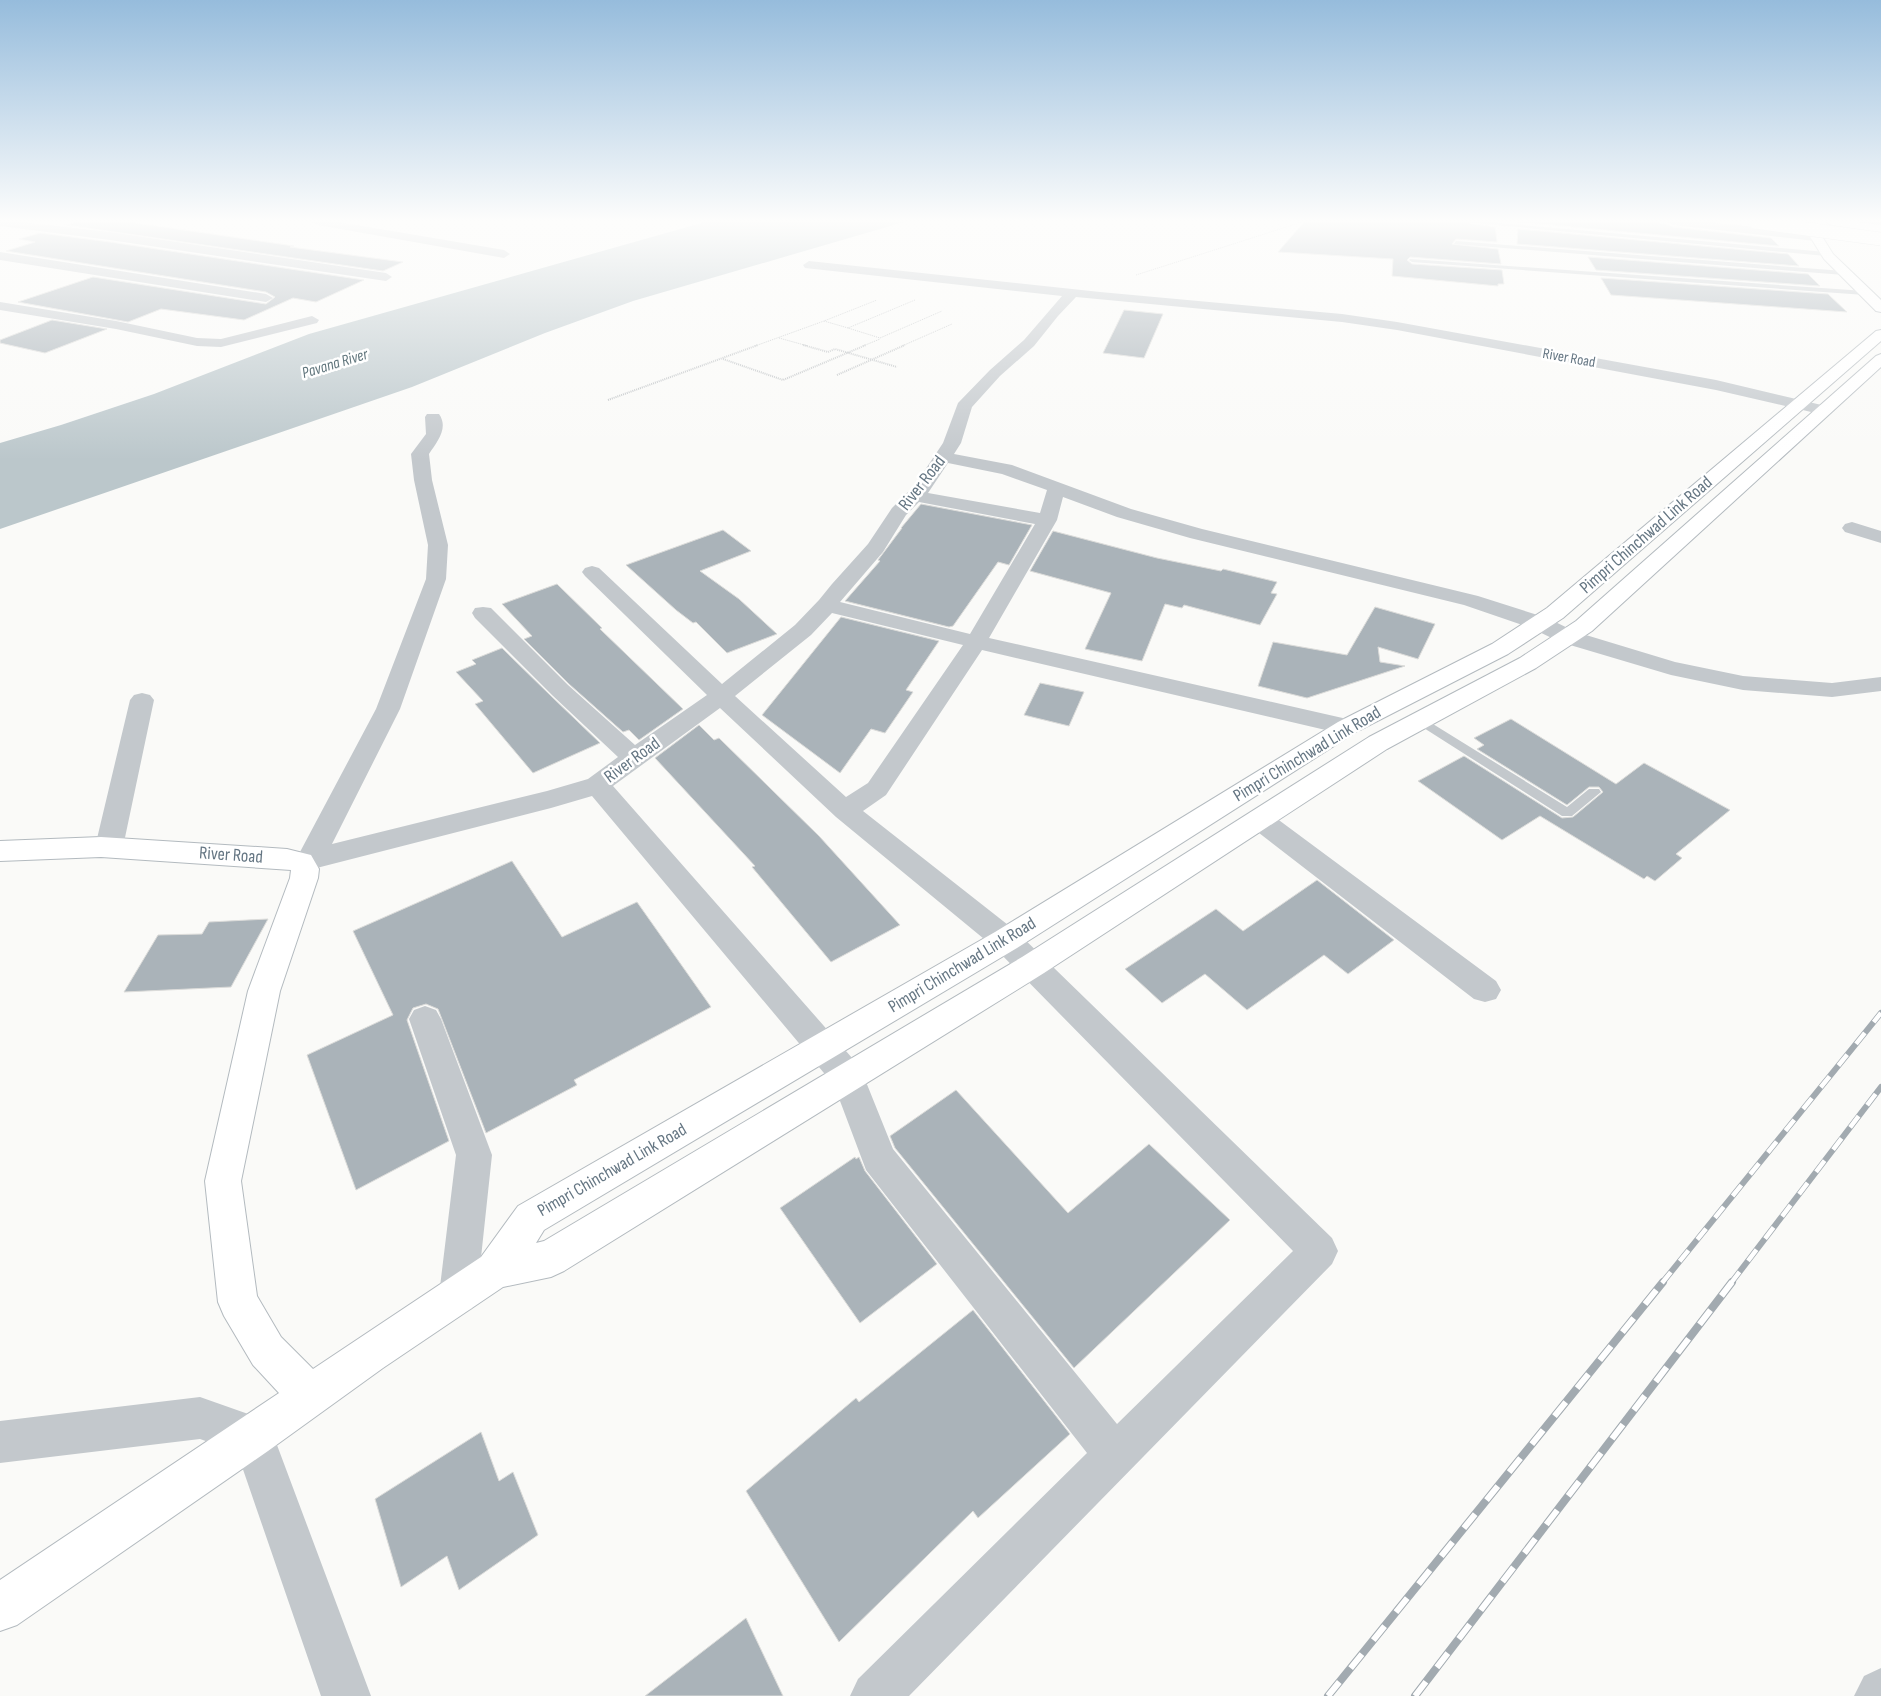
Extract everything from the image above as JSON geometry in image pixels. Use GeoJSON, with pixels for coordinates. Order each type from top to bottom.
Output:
{"type":"FeatureCollection","features":[{"type":"Feature","properties":{"kind":"main road","name":"Pimpri Chinchwad Link Road"},"geometry":{"type":"LineString","coordinates":[[495,1270],[551,1258],[1033,965],[1351,760],[1420,720],[1528,663],[1568,637],[1584,626],[1811,407],[1881,334]]}},
{"type":"Feature","properties":{"kind":"main road","name":"Pimpri Chinchwad Link Road"},"geometry":{"type":"LineString","coordinates":[[495,1270],[531,1218],[1006,940],[1336,734],[1500,649],[1539,624],[1811,407],[1881,359]]}},
{"type":"Feature","properties":{"kind":"main road"},"geometry":{"type":"LineString","coordinates":[[1336,734],[1351,760]]}},
{"type":"Feature","properties":{"kind":"main road","name":"River Road"},"geometry":{"type":"LineString","coordinates":[[0,851],[109,847],[306,861]]}},
{"type":"Feature","properties":{"kind":"main road"},"geometry":{"type":"LineString","coordinates":[[306,861],[304,878],[264,991],[223,1181],[238,1302],[267,1351],[310,1396]]}},
{"type":"Feature","properties":{"kind":"main road"},"geometry":{"type":"LineString","coordinates":[[0,1608],[253,1436],[369,1354],[495,1270]]}},
{"type":"Feature","properties":{"kind":"street","name":"River Road"},"geometry":{"type":"LineString","coordinates":[[306,861],[551,799],[597,785],[721,696],[803,630],[827,605],[839,588],[876,548],[899,512],[922,489],[952,443],[964,406],[995,372],[1029,343],[1065,301]]}},
{"type":"Feature","properties":{"kind":"street","name":"River Road"},"geometry":{"type":"LineString","coordinates":[[1162,301],[1342,318],[1397,326],[1716,385],[1811,407]]}},
{"type":"Feature","properties":{"kind":"street"},"geometry":{"type":"LineString","coordinates":[[0,306],[116,325],[197,342],[221,343],[312,320]]}},
{"type":"Feature","properties":{"kind":"street"},"geometry":{"type":"LineString","coordinates":[[306,861],[388,710],[436,580],[438,545],[423,480],[420,454],[434,434],[433,417]]}},
{"type":"Feature","properties":{"kind":"street"},"geometry":{"type":"LineString","coordinates":[[943,457],[1006,470],[1124,513],[1197,534],[1472,600],[1539,624],[1568,637],[1671,668],[1742,683],[1832,690],[1881,684]]}},
{"type":"Feature","properties":{"kind":"street"},"geometry":{"type":"LineString","coordinates":[[845,810],[878,789],[976,642],[1047,520],[1057,487]]}},
{"type":"Feature","properties":{"kind":"street"},"geometry":{"type":"LineString","coordinates":[[915,496],[1047,520]]}},
{"type":"Feature","properties":{"kind":"street"},"geometry":{"type":"LineString","coordinates":[[1852,528],[1881,537]]}},
{"type":"Feature","properties":{"kind":"street"},"geometry":{"type":"LineString","coordinates":[[592,572],[721,696],[845,810],[1006,940],[1033,965],[1319,1251],[875,1696]]}},
{"type":"Feature","properties":{"kind":"street"},"geometry":{"type":"LineString","coordinates":[[827,605],[1336,734]]}},
{"type":"Feature","properties":{"kind":"street"},"geometry":{"type":"LineString","coordinates":[[483,613],[560,690],[634,758]]}},
{"type":"Feature","properties":{"kind":"street"},"geometry":{"type":"LineString","coordinates":[[109,847],[142,700]]}},
{"type":"Feature","properties":{"kind":"street"},"geometry":{"type":"LineString","coordinates":[[597,785],[848,1077],[879,1159],[1115,1455]]}},
{"type":"Feature","properties":{"kind":"street"},"geometry":{"type":"LineString","coordinates":[[1260,819],[1485,990]]}},
{"type":"Feature","properties":{"kind":"street"},"geometry":{"type":"LineString","coordinates":[[425,1019],[474,1155],[458,1295]]}},
{"type":"Feature","properties":{"kind":"street"},"geometry":{"type":"LineString","coordinates":[[0,1442],[200,1418],[253,1436],[346,1696]]}},
{"type":"Feature","properties":{"kind":"lane"},"geometry":{"type":"LineString","coordinates":[[1420,720],[1566,813],[1594,792]]}},
{"type":"Feature","properties":{"kind":"path"},"geometry":{"type":"LineString","coordinates":[[608,400],[874,301]]}},
{"type":"Feature","properties":{"kind":"path"},"geometry":{"type":"LineString","coordinates":[[848,328],[913,301]]}},
{"type":"Feature","properties":{"kind":"path"},"geometry":{"type":"LineString","coordinates":[[722,358],[782,380],[942,311]]}},
{"type":"Feature","properties":{"kind":"path"},"geometry":{"type":"LineString","coordinates":[[824,321],[880,338]]}},
{"type":"Feature","properties":{"kind":"path"},"geometry":{"type":"LineString","coordinates":[[837,375],[952,324]]}},
{"type":"Feature","properties":{"kind":"path"},"geometry":{"type":"LineString","coordinates":[[778,338],[828,352],[835,349],[897,367]]}},
{"type":"Feature","properties":{"kind":"water","name":"Pavana River"},"geometry":{"type":"Polygon","coordinates":[[[425,301],[633,301],[545,333],[412,387],[0,529],[0,443],[154,394],[309,334],[425,301]]]}},
{"type":"Feature","properties":{"kind":"building"},"geometry":{"type":"Polygon","coordinates":[[[248,301],[266,304],[270,301],[286,301],[244,320],[161,309],[128,322],[18,302],[248,301]]]}},
{"type":"Feature","properties":{"kind":"building"},"geometry":{"type":"Polygon","coordinates":[[[1696,301],[1836,301],[1847,312],[1696,301]]]}},
{"type":"Feature","properties":{"kind":"building"},"geometry":{"type":"Polygon","coordinates":[[[1124,310],[1163,314],[1144,358],[1103,353],[1124,310]]]}},
{"type":"Feature","properties":{"kind":"building"},"geometry":{"type":"Polygon","coordinates":[[[52,320],[107,329],[45,353],[0,343],[0,340],[52,320]]]}},
{"type":"Feature","properties":{"kind":"building"},"geometry":{"type":"Polygon","coordinates":[[[921,504],[1032,525],[1009,565],[998,562],[953,626],[949,627],[845,601],[880,561],[878,560],[921,504]]]}},
{"type":"Feature","properties":{"kind":"building"},"geometry":{"type":"Polygon","coordinates":[[[723,530],[751,551],[700,571],[739,599],[777,634],[727,653],[696,622],[693,623],[676,610],[626,565],[723,530]]]}},
{"type":"Feature","properties":{"kind":"building"},"geometry":{"type":"Polygon","coordinates":[[[1053,531],[1157,558],[1221,571],[1223,569],[1277,582],[1271,593],[1277,594],[1260,625],[1184,605],[1182,608],[1165,604],[1142,661],[1085,649],[1111,593],[1030,571],[1053,531]]]}},
{"type":"Feature","properties":{"kind":"building"},"geometry":{"type":"Polygon","coordinates":[[[557,584],[602,628],[600,629],[683,709],[639,740],[629,730],[623,732],[569,684],[524,639],[532,636],[502,604],[557,584]]]}},
{"type":"Feature","properties":{"kind":"building"},"geometry":{"type":"Polygon","coordinates":[[[1375,607],[1435,624],[1418,659],[1378,647],[1380,662],[1405,666],[1307,698],[1258,686],[1273,642],[1347,655],[1375,607]]]}},
{"type":"Feature","properties":{"kind":"building"},"geometry":{"type":"Polygon","coordinates":[[[841,617],[939,641],[906,690],[913,692],[885,733],[871,729],[840,773],[762,715],[841,617]]]}},
{"type":"Feature","properties":{"kind":"building"},"geometry":{"type":"Polygon","coordinates":[[[502,648],[600,743],[533,773],[475,704],[483,701],[456,672],[476,664],[472,660],[502,648]]]}},
{"type":"Feature","properties":{"kind":"building"},"geometry":{"type":"Polygon","coordinates":[[[1040,683],[1084,692],[1069,726],[1024,715],[1040,683]]]}},
{"type":"Feature","properties":{"kind":"building"},"geometry":{"type":"Polygon","coordinates":[[[1511,719],[1616,784],[1644,763],[1730,810],[1676,854],[1682,858],[1655,881],[1647,876],[1644,879],[1540,816],[1502,840],[1418,781],[1464,756],[1562,818],[1573,817],[1603,792],[1599,787],[1589,787],[1567,805],[1477,749],[1484,745],[1474,738],[1511,719]]]}},
{"type":"Feature","properties":{"kind":"building"},"geometry":{"type":"Polygon","coordinates":[[[699,725],[714,740],[719,738],[819,836],[900,925],[831,962],[752,867],[755,866],[655,758],[699,725]]]}},
{"type":"Feature","properties":{"kind":"building"},"geometry":{"type":"Polygon","coordinates":[[[512,861],[562,937],[637,902],[711,1007],[574,1080],[577,1085],[486,1133],[438,1009],[426,1004],[413,1008],[407,1020],[449,1141],[356,1190],[307,1055],[393,1015],[353,931],[512,861]]]}},
{"type":"Feature","properties":{"kind":"building"},"geometry":{"type":"Polygon","coordinates":[[[1317,880],[1394,940],[1348,974],[1324,955],[1247,1010],[1205,974],[1162,1003],[1125,969],[1216,909],[1243,931],[1317,880]]]}},
{"type":"Feature","properties":{"kind":"building"},"geometry":{"type":"Polygon","coordinates":[[[268,919],[231,987],[124,992],[158,935],[202,934],[209,922],[268,919]]]}},
{"type":"Feature","properties":{"kind":"building"},"geometry":{"type":"Polygon","coordinates":[[[956,1090],[1068,1213],[1149,1144],[1230,1220],[1074,1368],[895,1148],[890,1136],[956,1090]]]}},
{"type":"Feature","properties":{"kind":"building"},"geometry":{"type":"Polygon","coordinates":[[[855,1157],[856,1159],[859,1157],[865,1171],[937,1264],[860,1323],[780,1208],[855,1157]]]}},
{"type":"Feature","properties":{"kind":"building"},"geometry":{"type":"Polygon","coordinates":[[[973,1310],[1070,1434],[978,1518],[973,1511],[839,1642],[746,1491],[856,1398],[859,1402],[973,1310]]]}},
{"type":"Feature","properties":{"kind":"building"},"geometry":{"type":"Polygon","coordinates":[[[481,1432],[499,1481],[513,1472],[538,1535],[459,1590],[447,1556],[401,1587],[375,1499],[481,1432]]]}},
{"type":"Feature","properties":{"kind":"building"},"geometry":{"type":"Polygon","coordinates":[[[746,1618],[783,1696],[645,1696],[746,1618]]]}},
{"type":"Feature","properties":{"kind":"railway"},"geometry":{"type":"LineString","coordinates":[[1662,1283],[1881,1013]]}},
{"type":"Feature","properties":{"kind":"railway"},"geometry":{"type":"LineString","coordinates":[[1731,1283],[1881,1087]]}},
{"type":"Feature","properties":{"kind":"railway"},"geometry":{"type":"LineString","coordinates":[[1328,1696],[1663,1282]]}},
{"type":"Feature","properties":{"kind":"railway"},"geometry":{"type":"LineString","coordinates":[[1415,1696],[1732,1282]]}}]}
